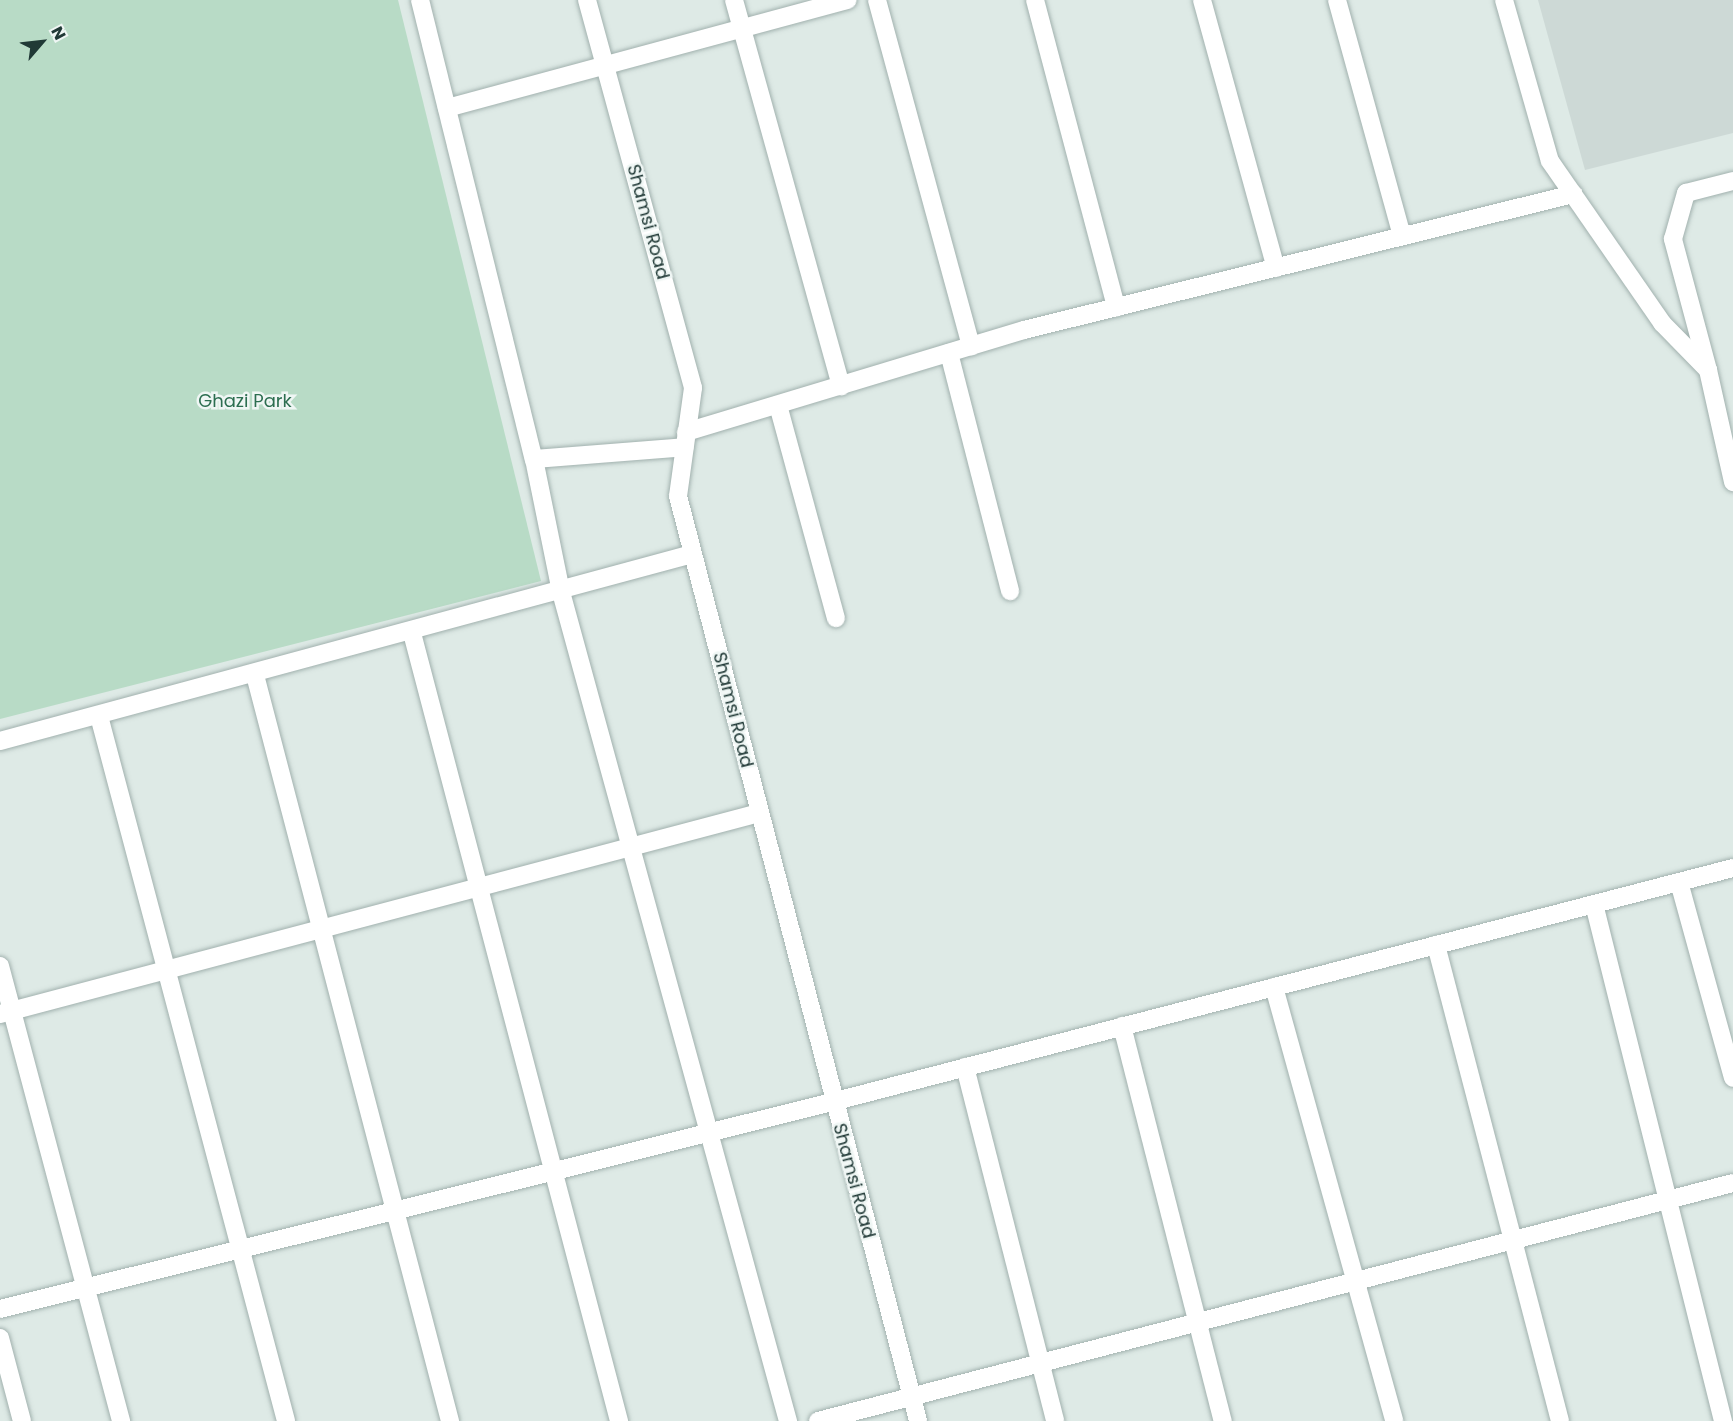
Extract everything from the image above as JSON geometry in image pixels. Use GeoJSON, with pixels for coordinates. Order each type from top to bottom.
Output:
{"type":"FeatureCollection","features":[{"type":"Feature","properties":{"kind":"street"},"geometry":{"type":"LineString","coordinates":[[420,0],[534,459],[561,592],[634,846],[708,1132],[788,1421]]}},
{"type":"Feature","properties":{"kind":"street","name":"Shamsi Road"},"geometry":{"type":"LineString","coordinates":[[587,0],[693,388],[678,496],[832,1102],[918,1421]]}},
{"type":"Feature","properties":{"kind":"street"},"geometry":{"type":"LineString","coordinates":[[734,0],[841,386]]}},
{"type":"Feature","properties":{"kind":"street"},"geometry":{"type":"LineString","coordinates":[[447,108],[848,0]]}},
{"type":"Feature","properties":{"kind":"street"},"geometry":{"type":"LineString","coordinates":[[877,0],[971,346]]}},
{"type":"Feature","properties":{"kind":"street"},"geometry":{"type":"LineString","coordinates":[[1035,0],[1116,307]]}},
{"type":"Feature","properties":{"kind":"street"},"geometry":{"type":"LineString","coordinates":[[1202,0],[1276,268]]}},
{"type":"Feature","properties":{"kind":"street"},"geometry":{"type":"LineString","coordinates":[[1337,0],[1402,236]]}},
{"type":"Feature","properties":{"kind":"street"},"geometry":{"type":"LineString","coordinates":[[1504,0],[1550,161],[1662,323],[1708,370]]}},
{"type":"Feature","properties":{"kind":"street"},"geometry":{"type":"LineString","coordinates":[[1733,181],[1686,193],[1673,239],[1708,370],[1733,482]]}},
{"type":"Feature","properties":{"kind":"street"},"geometry":{"type":"LineString","coordinates":[[534,459],[686,440],[778,405],[971,346],[1116,307],[1573,194]]}},
{"type":"Feature","properties":{"kind":"street"},"geometry":{"type":"LineString","coordinates":[[949,353],[1010,591]]}},
{"type":"Feature","properties":{"kind":"street"},"geometry":{"type":"LineString","coordinates":[[778,405],[836,618]]}},
{"type":"Feature","properties":{"kind":"street"},"geometry":{"type":"LineString","coordinates":[[0,741],[412,633],[692,554]]}},
{"type":"Feature","properties":{"kind":"street"},"geometry":{"type":"LineString","coordinates":[[412,633],[619,1421]]}},
{"type":"Feature","properties":{"kind":"street"},"geometry":{"type":"LineString","coordinates":[[255,675],[450,1421]]}},
{"type":"Feature","properties":{"kind":"street"},"geometry":{"type":"LineString","coordinates":[[99,716],[286,1421]]}},
{"type":"Feature","properties":{"kind":"street"},"geometry":{"type":"LineString","coordinates":[[6,1013],[759,813]]}},
{"type":"Feature","properties":{"kind":"street"},"geometry":{"type":"LineString","coordinates":[[0,1309],[832,1102],[1733,868]]}},
{"type":"Feature","properties":{"kind":"street"},"geometry":{"type":"LineString","coordinates":[[1679,882],[1733,1078]]}},
{"type":"Feature","properties":{"kind":"street"},"geometry":{"type":"LineString","coordinates":[[1594,904],[1723,1421]]}},
{"type":"Feature","properties":{"kind":"street"},"geometry":{"type":"LineString","coordinates":[[1436,945],[1560,1421]]}},
{"type":"Feature","properties":{"kind":"street"},"geometry":{"type":"LineString","coordinates":[[0,966],[6,1013],[121,1421]]}},
{"type":"Feature","properties":{"kind":"street"},"geometry":{"type":"LineString","coordinates":[[1274,987],[1394,1421]]}},
{"type":"Feature","properties":{"kind":"street"},"geometry":{"type":"LineString","coordinates":[[1122,1026],[1223,1421]]}},
{"type":"Feature","properties":{"kind":"street"},"geometry":{"type":"LineString","coordinates":[[965,1067],[1055,1421]]}},
{"type":"Feature","properties":{"kind":"street"},"geometry":{"type":"LineString","coordinates":[[818,1421],[1733,1183]]}},
{"type":"Feature","properties":{"kind":"street"},"geometry":{"type":"LineString","coordinates":[[0,1338],[22,1421]]}},
{"type":"Feature","properties":{"kind":"shaded area"},"geometry":{"type":"Polygon","coordinates":[[[1538,0],[1733,0],[1733,133],[1585,170],[1538,0]]]}},
{"type":"Feature","properties":{"kind":"green space","name":"Ghazi Park"},"geometry":{"type":"Polygon","coordinates":[[[0,0],[398,0],[541,581],[0,719],[0,0]]]}}]}
